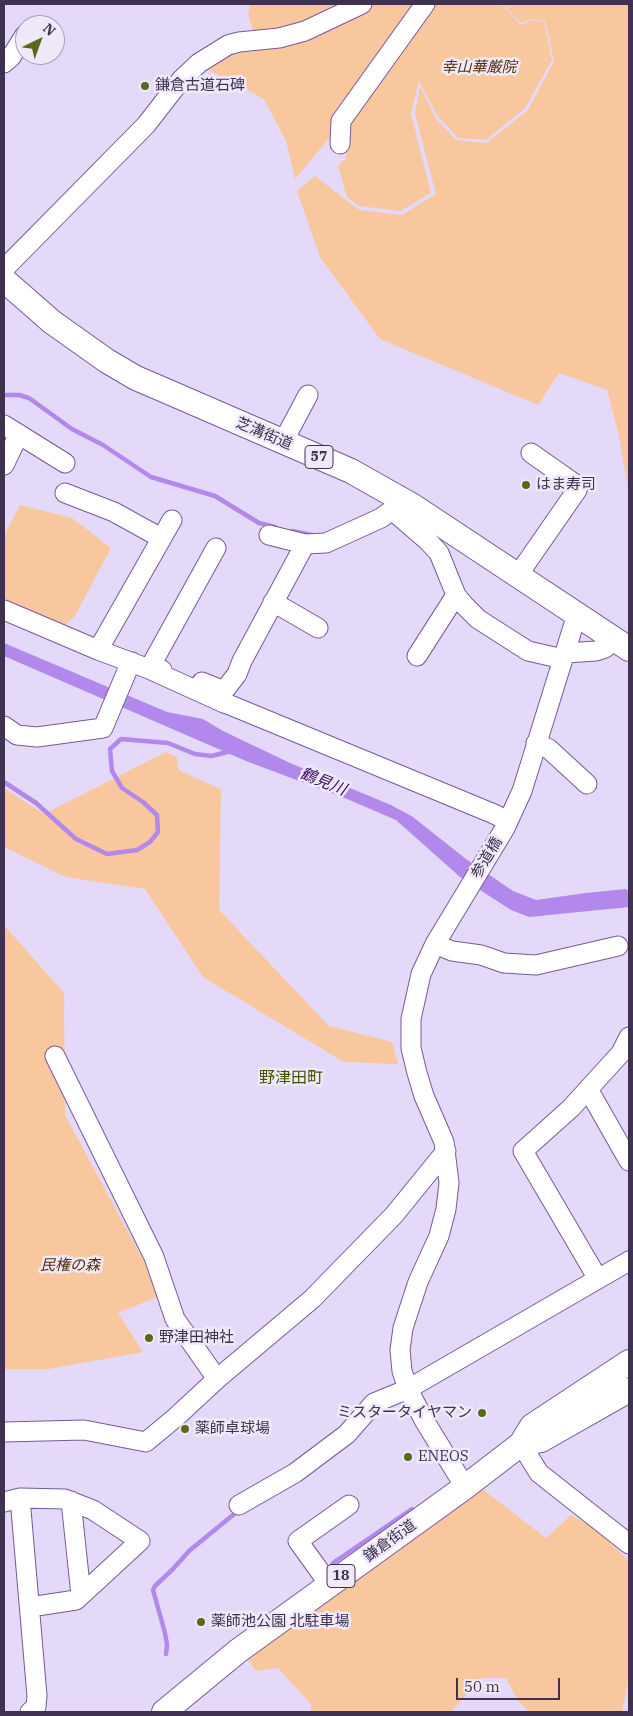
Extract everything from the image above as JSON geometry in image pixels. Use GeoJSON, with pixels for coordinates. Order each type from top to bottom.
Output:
{"type":"FeatureCollection","features":[{"type":"Feature","properties":{"kind":"main road","name":"芝溝街道"},"geometry":{"type":"LineString","coordinates":[[4,280],[52,322],[107,361],[136,378],[351,471],[396,504],[518,575],[625,645]]}},
{"type":"Feature","properties":{"kind":"main road","name":"鎌倉街道"},"geometry":{"type":"LineString","coordinates":[[164,1712],[238,1651],[465,1487],[521,1444],[532,1426],[629,1362]]}},
{"type":"Feature","properties":{"kind":"main road","name":"鎌倉街道"},"geometry":{"type":"LineString","coordinates":[[521,1444],[541,1440],[629,1390]]}},
{"type":"Feature","properties":{"kind":"street"},"geometry":{"type":"LineString","coordinates":[[4,269],[146,125],[181,80],[199,63],[228,45],[279,38],[305,31],[362,4]]}},
{"type":"Feature","properties":{"kind":"street"},"geometry":{"type":"LineString","coordinates":[[340,144],[341,121],[425,4]]}},
{"type":"Feature","properties":{"kind":"street"},"geometry":{"type":"LineString","coordinates":[[4,63],[15,51]]}},
{"type":"Feature","properties":{"kind":"street"},"geometry":{"type":"LineString","coordinates":[[283,442],[308,395]]}},
{"type":"Feature","properties":{"kind":"street"},"geometry":{"type":"LineString","coordinates":[[4,465],[11,430],[60,453]]}},
{"type":"Feature","properties":{"kind":"street"},"geometry":{"type":"LineString","coordinates":[[518,575],[578,486],[531,453]]}},
{"type":"Feature","properties":{"kind":"street"},"geometry":{"type":"LineString","coordinates":[[65,493],[88,494],[114,512],[161,538]]}},
{"type":"Feature","properties":{"kind":"street"},"geometry":{"type":"LineString","coordinates":[[269,535],[305,544],[326,543],[381,518],[396,504],[439,553],[453,587],[464,605],[478,619],[507,639],[528,651],[564,656],[625,645]]}},
{"type":"Feature","properties":{"kind":"street"},"geometry":{"type":"LineString","coordinates":[[98,650],[172,520]]}},
{"type":"Feature","properties":{"kind":"street"},"geometry":{"type":"LineString","coordinates":[[136,667],[170,670],[224,691],[237,674],[242,661],[305,544]]}},
{"type":"Feature","properties":{"kind":"street"},"geometry":{"type":"LineString","coordinates":[[4,726],[17,734],[22,742],[37,737],[103,728],[113,704],[208,554]]}},
{"type":"Feature","properties":{"kind":"street"},"geometry":{"type":"LineString","coordinates":[[417,656],[453,587]]}},
{"type":"Feature","properties":{"kind":"street"},"geometry":{"type":"LineString","coordinates":[[273,602],[318,628]]}},
{"type":"Feature","properties":{"kind":"street"},"geometry":{"type":"LineString","coordinates":[[4,610],[136,667],[494,814],[507,824]]}},
{"type":"Feature","properties":{"kind":"street","name":"参道橋"},"geometry":{"type":"LineString","coordinates":[[465,1487],[424,1420],[408,1390],[402,1371],[400,1350],[403,1328],[418,1282],[439,1236],[446,1210],[449,1183],[444,1142],[424,1096],[411,1048],[411,1019],[421,974],[435,944],[507,824],[522,791],[577,614]]}},
{"type":"Feature","properties":{"kind":"street"},"geometry":{"type":"LineString","coordinates":[[536,742],[549,749],[587,784]]}},
{"type":"Feature","properties":{"kind":"street"},"geometry":{"type":"LineString","coordinates":[[435,944],[452,951],[481,954],[504,963],[536,965],[618,946]]}},
{"type":"Feature","properties":{"kind":"street"},"geometry":{"type":"LineString","coordinates":[[598,1279],[523,1151],[571,1108],[621,1053],[629,1037]]}},
{"type":"Feature","properties":{"kind":"street"},"geometry":{"type":"LineString","coordinates":[[55,1056],[154,1257],[175,1319],[217,1379]]}},
{"type":"Feature","properties":{"kind":"street"},"geometry":{"type":"LineString","coordinates":[[588,1089],[629,1161]]}},
{"type":"Feature","properties":{"kind":"street"},"geometry":{"type":"LineString","coordinates":[[4,1432],[84,1430],[146,1442],[312,1299],[394,1215],[446,1151]]}},
{"type":"Feature","properties":{"kind":"street"},"geometry":{"type":"LineString","coordinates":[[239,1505],[294,1473],[347,1434],[374,1403],[408,1390],[629,1261]]}},
{"type":"Feature","properties":{"kind":"street"},"geometry":{"type":"LineString","coordinates":[[521,1444],[540,1473],[629,1544]]}},
{"type":"Feature","properties":{"kind":"street"},"geometry":{"type":"LineString","coordinates":[[30,1607],[76,1600],[140,1541],[93,1510],[65,1498],[12,1500],[30,1607],[37,1696],[36,1707],[30,1712]]}},
{"type":"Feature","properties":{"kind":"street"},"geometry":{"type":"LineString","coordinates":[[71,1501],[81,1595]]}},
{"type":"Feature","properties":{"kind":"street"},"geometry":{"type":"LineString","coordinates":[[329,1584],[298,1542],[349,1505]]}},
{"type":"Feature","properties":{"kind":"green space"},"geometry":{"type":"Polygon","coordinates":[[[252,4],[430,4],[350,113],[295,179],[286,141],[264,99],[203,67],[255,38],[248,14],[252,4]]]}},
{"type":"Feature","properties":{"kind":"green space","name":"幸山華厳院"},"geometry":{"type":"Polygon","coordinates":[[[432,4],[501,4],[521,25],[531,20],[544,22],[552,60],[525,108],[486,140],[458,138],[437,115],[419,81],[411,114],[431,193],[400,211],[359,206],[347,197],[338,166],[346,158],[345,128],[432,4]]]}},
{"type":"Feature","properties":{"kind":"green space"},"geometry":{"type":"Polygon","coordinates":[[[502,4],[629,4],[629,496],[619,435],[607,390],[559,373],[538,405],[380,339],[320,257],[297,191],[315,176],[359,210],[402,215],[436,194],[415,114],[420,86],[436,119],[456,140],[487,143],[528,110],[554,61],[545,21],[532,19],[521,23],[502,4]]]}},
{"type":"Feature","properties":{"kind":"green space"},"geometry":{"type":"Polygon","coordinates":[[[20,505],[72,518],[111,548],[75,616],[61,628],[4,604],[4,536],[20,505]]]}},
{"type":"Feature","properties":{"kind":"green space"},"geometry":{"type":"Polygon","coordinates":[[[166,752],[177,757],[178,770],[221,789],[219,910],[329,1026],[392,1042],[398,1064],[344,1062],[203,977],[145,889],[66,877],[4,847],[4,788],[44,814],[166,752]]]}},
{"type":"Feature","properties":{"kind":"green space","name":"民権の森"},"geometry":{"type":"Polygon","coordinates":[[[4,925],[64,993],[65,1115],[162,1295],[118,1313],[143,1352],[49,1369],[4,1369],[4,925]]]}},
{"type":"Feature","properties":{"kind":"green space"},"geometry":{"type":"Polygon","coordinates":[[[481,1488],[546,1538],[571,1515],[597,1530],[629,1561],[629,1678],[622,1712],[530,1712],[518,1701],[506,1678],[482,1678],[451,1712],[311,1712],[311,1704],[278,1668],[256,1671],[246,1656],[481,1488]]]}},
{"type":"Feature","properties":{"kind":"water","name":"鶴見川"},"geometry":{"type":"Polygon","coordinates":[[[4,643],[167,712],[203,719],[223,731],[290,763],[391,805],[413,817],[466,859],[513,891],[536,900],[626,889],[629,892],[629,907],[529,917],[511,910],[460,877],[396,820],[347,799],[246,761],[4,656],[4,643]]]}},
{"type":"Feature","properties":{"kind":"waterway"},"geometry":{"type":"LineString","coordinates":[[4,395],[19,395],[29,398],[72,429],[103,445],[151,477],[215,496],[259,523],[275,527]]}},
{"type":"Feature","properties":{"kind":"waterway"},"geometry":{"type":"LineString","coordinates":[[292,531],[312,535]]}},
{"type":"Feature","properties":{"kind":"waterway"},"geometry":{"type":"LineString","coordinates":[[4,782],[36,803],[76,839],[107,854],[137,850],[150,842],[158,832],[157,815],[143,802],[122,788],[112,771],[110,749],[121,739],[168,743],[195,754],[211,756],[232,751]]}},
{"type":"Feature","properties":{"kind":"waterway"},"geometry":{"type":"LineString","coordinates":[[333,1563],[412,1509]]}},
{"type":"Feature","properties":{"kind":"waterway"},"geometry":{"type":"LineString","coordinates":[[166,1654],[165,1633],[153,1590],[155,1586],[189,1551],[239,1510]]}},
{"type":"Feature","properties":{"kind":"place","name":"鎌倉古道石碑"},"geometry":{"type":"Point","coordinates":[145,86]}},
{"type":"Feature","properties":{"kind":"place","name":"はま寿司"},"geometry":{"type":"Point","coordinates":[526,485]}},
{"type":"Feature","properties":{"kind":"place","name":"野津田神社"},"geometry":{"type":"Point","coordinates":[149,1338]}},
{"type":"Feature","properties":{"kind":"place","name":"ミスタータイヤマン"},"geometry":{"type":"Point","coordinates":[482,1413]}},
{"type":"Feature","properties":{"kind":"place","name":"薬師卓球場"},"geometry":{"type":"Point","coordinates":[185,1429]}},
{"type":"Feature","properties":{"kind":"place","name":"ENEOS"},"geometry":{"type":"Point","coordinates":[408,1457]}},
{"type":"Feature","properties":{"kind":"place","name":"薬師池公園 北駐車場"},"geometry":{"type":"Point","coordinates":[201,1622]}},
{"type":"Feature","properties":{"kind":"district","name":"野津田町"},"geometry":{"type":"Point","coordinates":[291,1078]}}]}
